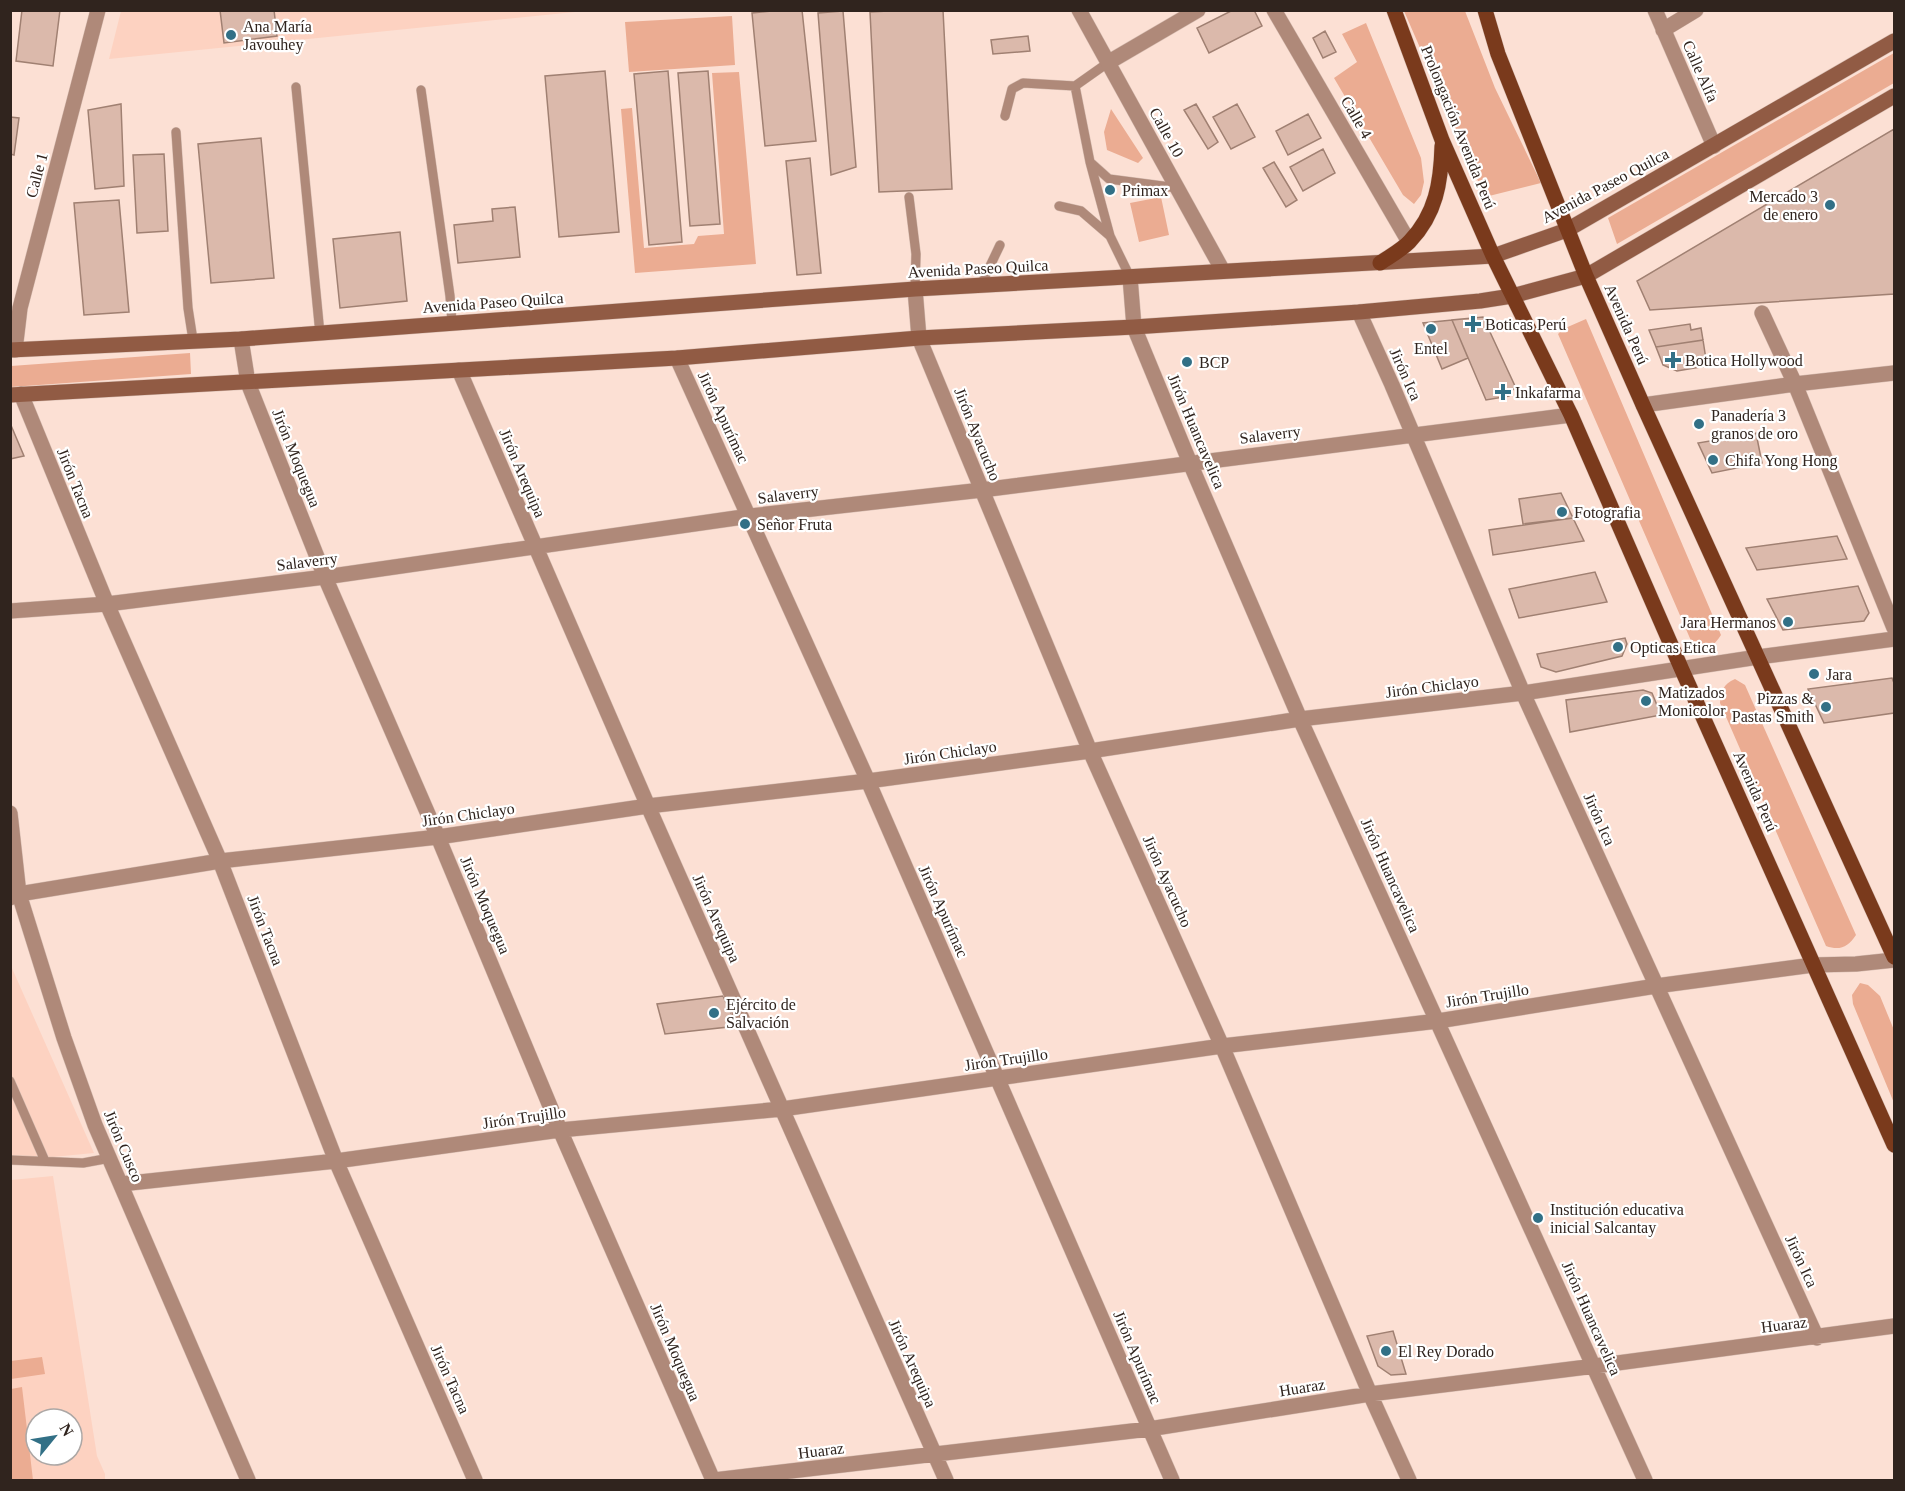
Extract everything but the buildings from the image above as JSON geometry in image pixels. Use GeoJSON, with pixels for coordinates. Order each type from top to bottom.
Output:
{"type":"FeatureCollection","features":[{"type":"Feature","properties":{"kind":"main road","name":"Prolongación Avenida Perú"},"geometry":{"type":"LineString","coordinates":[[1394,10],[1442,140],[1492,256]]}},
{"type":"Feature","properties":{"kind":"main road"},"geometry":{"type":"LineString","coordinates":[[1485,10],[1498,54],[1567,230]]}},
{"type":"Feature","properties":{"kind":"main road","name":"Avenida Paseo Quilca"},"geometry":{"type":"LineString","coordinates":[[13,350],[320,334],[915,289],[1492,256],[1567,230],[1894,42]]}},
{"type":"Feature","properties":{"kind":"main road"},"geometry":{"type":"LineString","coordinates":[[16,395],[677,358],[919,338],[1359,312],[1512,296],[1586,276],[1894,96]]}},
{"type":"Feature","properties":{"kind":"main road"},"geometry":{"type":"LineString","coordinates":[[1380,263],[1409,242],[1424,224],[1436,201],[1441,172],[1442,140]]}},
{"type":"Feature","properties":{"kind":"main road","name":"Avenida Perú"},"geometry":{"type":"LineString","coordinates":[[1567,230],[1643,405],[1894,958]]}},
{"type":"Feature","properties":{"kind":"main road","name":"Avenida Perú"},"geometry":{"type":"LineString","coordinates":[[1492,256],[1571,415],[1894,1145]]}},
{"type":"Feature","properties":{"kind":"street","name":"Calle 1"},"geometry":{"type":"LineString","coordinates":[[13,350],[15,308],[98,10]]}},
{"type":"Feature","properties":{"kind":"street","name":"Calle 10"},"geometry":{"type":"LineString","coordinates":[[1079,10],[1223,271]]}},
{"type":"Feature","properties":{"kind":"street"},"geometry":{"type":"LineString","coordinates":[[1109,62],[1198,10]]}},
{"type":"Feature","properties":{"kind":"street","name":"Calle 4"},"geometry":{"type":"LineString","coordinates":[[1274,10],[1409,242]]}},
{"type":"Feature","properties":{"kind":"street","name":"Calle Alfa"},"geometry":{"type":"LineString","coordinates":[[1655,10],[1714,146]]}},
{"type":"Feature","properties":{"kind":"street"},"geometry":{"type":"LineString","coordinates":[[1663,30],[1696,10]]}},
{"type":"Feature","properties":{"kind":"street","name":"Jirón Huancavelica"},"geometry":{"type":"LineString","coordinates":[[1130,277],[1134,327],[1190,463],[1300,719],[1645,1480]]}},
{"type":"Feature","properties":{"kind":"street","name":"Jirón Ayacucho"},"geometry":{"type":"LineString","coordinates":[[915,289],[919,338],[1090,751],[1222,1046],[1408,1480]]}},
{"type":"Feature","properties":{"kind":"street","name":"Jirón Ica"},"geometry":{"type":"LineString","coordinates":[[1359,312],[1523,693],[1817,1338]]}},
{"type":"Feature","properties":{"kind":"street"},"geometry":{"type":"LineString","coordinates":[[1762,313],[1795,384],[1894,628]]}},
{"type":"Feature","properties":{"kind":"street","name":"Jirón Moquegua"},"geometry":{"type":"LineString","coordinates":[[241,339],[248,382],[325,577],[438,837],[560,1130],[713,1480]]}},
{"type":"Feature","properties":{"kind":"street","name":"Jirón Apurímac"},"geometry":{"type":"LineString","coordinates":[[677,358],[868,781],[1172,1480]]}},
{"type":"Feature","properties":{"kind":"street","name":"Jirón Arequipa"},"geometry":{"type":"LineString","coordinates":[[459,370],[648,806],[946,1480]]}},
{"type":"Feature","properties":{"kind":"street"},"geometry":{"type":"LineString","coordinates":[[1643,405],[1894,373]]}},
{"type":"Feature","properties":{"kind":"street","name":"Jirón Tacna"},"geometry":{"type":"LineString","coordinates":[[16,395],[220,861],[336,1161],[475,1480]]}},
{"type":"Feature","properties":{"kind":"street","name":"Salaverry"},"geometry":{"type":"LineString","coordinates":[[10,611],[106,604],[325,577],[750,516],[982,490],[1571,415]]}},
{"type":"Feature","properties":{"kind":"street","name":"Jirón Chiclayo"},"geometry":{"type":"LineString","coordinates":[[15,896],[220,861],[438,837],[648,806],[868,781],[1090,751],[1300,719],[1523,693],[1894,639]]}},
{"type":"Feature","properties":{"kind":"street","name":"Jirón Cusco"},"geometry":{"type":"LineString","coordinates":[[10,813],[15,896],[95,1125],[248,1480]]}},
{"type":"Feature","properties":{"kind":"street","name":"Jirón Trujillo"},"geometry":{"type":"LineString","coordinates":[[121,1184],[336,1161],[560,1130],[782,1109],[1222,1046],[1438,1021],[1656,986],[1813,965],[1856,964],[1894,958]]}},
{"type":"Feature","properties":{"kind":"street","name":"Huaraz"},"geometry":{"type":"LineString","coordinates":[[713,1480],[1149,1429],[1370,1394],[1817,1338],[1894,1326]]}},
{"type":"Feature","properties":{"kind":"lane"},"geometry":{"type":"LineString","coordinates":[[1005,116],[1012,89],[1023,83],[1075,86],[1109,62]]}},
{"type":"Feature","properties":{"kind":"lane"},"geometry":{"type":"LineString","coordinates":[[1075,86],[1090,162],[1110,236],[1130,277]]}},
{"type":"Feature","properties":{"kind":"lane"},"geometry":{"type":"LineString","coordinates":[[296,87],[320,334]]}},
{"type":"Feature","properties":{"kind":"lane"},"geometry":{"type":"LineString","coordinates":[[421,90],[452,323]]}},
{"type":"Feature","properties":{"kind":"lane"},"geometry":{"type":"LineString","coordinates":[[176,132],[188,308],[193,340]]}},
{"type":"Feature","properties":{"kind":"lane"},"geometry":{"type":"LineString","coordinates":[[1090,162],[1109,179],[1178,188]]}},
{"type":"Feature","properties":{"kind":"lane"},"geometry":{"type":"LineString","coordinates":[[909,197],[916,254],[915,289]]}},
{"type":"Feature","properties":{"kind":"lane"},"geometry":{"type":"LineString","coordinates":[[1059,206],[1081,211],[1110,236]]}},
{"type":"Feature","properties":{"kind":"lane"},"geometry":{"type":"LineString","coordinates":[[981,285],[1000,245]]}},
{"type":"Feature","properties":{"kind":"lane"},"geometry":{"type":"LineString","coordinates":[[10,1081],[45,1161]]}},
{"type":"Feature","properties":{"kind":"lane"},"geometry":{"type":"LineString","coordinates":[[10,1160],[83,1164],[110,1158]]}},
{"type":"Feature","properties":{"kind":"shaded area","name":"Ana María Javouhey"},"geometry":{"type":"Polygon","coordinates":[[[121,11],[585,11],[109,59],[121,11]]]}},
{"type":"Feature","properties":{"kind":"shaded area"},"geometry":{"type":"Polygon","coordinates":[[[1404,11],[1465,11],[1495,88],[1541,183],[1485,197],[1404,11]]]}},
{"type":"Feature","properties":{"kind":"shaded area"},"geometry":{"type":"Polygon","coordinates":[[[732,16],[735,65],[629,72],[625,22],[732,16]]]}},
{"type":"Feature","properties":{"kind":"shaded area"},"geometry":{"type":"Polygon","coordinates":[[[1366,23],[1421,158],[1424,182],[1421,195],[1414,204],[1403,195],[1334,78],[1357,62],[1342,34],[1366,23]]]}},
{"type":"Feature","properties":{"kind":"shaded area"},"geometry":{"type":"Polygon","coordinates":[[[1894,53],[1894,83],[1617,244],[1608,218],[1894,53]]]}},
{"type":"Feature","properties":{"kind":"shaded area"},"geometry":{"type":"Polygon","coordinates":[[[739,72],[756,264],[635,273],[621,109],[632,108],[644,248],[694,244],[698,236],[724,234],[712,73],[739,72]]]}},
{"type":"Feature","properties":{"kind":"shaded area"},"geometry":{"type":"Polygon","coordinates":[[[1111,109],[1143,158],[1138,163],[1107,150],[1104,132],[1111,109]]]}},
{"type":"Feature","properties":{"kind":"shaded area"},"geometry":{"type":"Polygon","coordinates":[[[1161,197],[1169,235],[1139,242],[1130,203],[1161,197]]]}},
{"type":"Feature","properties":{"kind":"shaded area"},"geometry":{"type":"Polygon","coordinates":[[[1586,319],[1721,635],[1707,648],[1700,650],[1692,643],[1558,334],[1563,329],[1586,319]]]}},
{"type":"Feature","properties":{"kind":"shaded area"},"geometry":{"type":"Polygon","coordinates":[[[190,353],[191,374],[11,387],[11,366],[190,353]]]}},
{"type":"Feature","properties":{"kind":"shaded area"},"geometry":{"type":"Polygon","coordinates":[[[1735,679],[1745,685],[1856,935],[1843,947],[1826,946],[1720,703],[1723,688],[1735,679]]]}},
{"type":"Feature","properties":{"kind":"shaded area"},"geometry":{"type":"Polygon","coordinates":[[[11,966],[94,1153],[11,1161],[11,966]]]}},
{"type":"Feature","properties":{"kind":"shaded area"},"geometry":{"type":"Polygon","coordinates":[[[1860,983],[1868,985],[1880,996],[1894,1030],[1894,1103],[1853,1004],[1852,995],[1860,983]]]}},
{"type":"Feature","properties":{"kind":"shaded area"},"geometry":{"type":"Polygon","coordinates":[[[53,1176],[97,1456],[105,1474],[105,1480],[11,1480],[11,1180],[53,1176]]]}},
{"type":"Feature","properties":{"kind":"shaded area"},"geometry":{"type":"Polygon","coordinates":[[[42,1357],[45,1374],[11,1379],[11,1361],[42,1357]]]}},
{"type":"Feature","properties":{"kind":"shaded area"},"geometry":{"type":"Polygon","coordinates":[[[22,1387],[24,1407],[24,1467],[31,1467],[33,1480],[11,1480],[11,1389],[22,1387]]]}},
{"type":"Feature","properties":{"kind":"place","name":"Ana María Javouhey"},"geometry":{"type":"Point","coordinates":[231,35]}},
{"type":"Feature","properties":{"kind":"place","name":"Primax"},"geometry":{"type":"Point","coordinates":[1110,190]}},
{"type":"Feature","properties":{"kind":"place","name":"Mercado 3 de enero"},"geometry":{"type":"Point","coordinates":[1830,205]}},
{"type":"Feature","properties":{"kind":"place","name":"Boticas Perú"},"geometry":{"type":"Point","coordinates":[1473,324]}},
{"type":"Feature","properties":{"kind":"place","name":"Entel"},"geometry":{"type":"Point","coordinates":[1431,329]}},
{"type":"Feature","properties":{"kind":"place","name":"Botica Hollywood"},"geometry":{"type":"Point","coordinates":[1673,360]}},
{"type":"Feature","properties":{"kind":"place","name":"BCP"},"geometry":{"type":"Point","coordinates":[1187,362]}},
{"type":"Feature","properties":{"kind":"place","name":"Inkafarma"},"geometry":{"type":"Point","coordinates":[1503,392]}},
{"type":"Feature","properties":{"kind":"place","name":"Panadería 3 granos de oro"},"geometry":{"type":"Point","coordinates":[1699,424]}},
{"type":"Feature","properties":{"kind":"place","name":"Chifa Yong Hong"},"geometry":{"type":"Point","coordinates":[1713,460]}},
{"type":"Feature","properties":{"kind":"place","name":"Fotografia"},"geometry":{"type":"Point","coordinates":[1562,512]}},
{"type":"Feature","properties":{"kind":"place","name":"Señor Fruta"},"geometry":{"type":"Point","coordinates":[745,524]}},
{"type":"Feature","properties":{"kind":"place","name":"Jara Hermanos"},"geometry":{"type":"Point","coordinates":[1788,622]}},
{"type":"Feature","properties":{"kind":"place","name":"Opticas Etica"},"geometry":{"type":"Point","coordinates":[1618,647]}},
{"type":"Feature","properties":{"kind":"place","name":"Jara"},"geometry":{"type":"Point","coordinates":[1814,674]}},
{"type":"Feature","properties":{"kind":"place","name":"Matizados Monicolor"},"geometry":{"type":"Point","coordinates":[1646,701]}},
{"type":"Feature","properties":{"kind":"place","name":"Pizzas & Pastas Smith"},"geometry":{"type":"Point","coordinates":[1826,707]}},
{"type":"Feature","properties":{"kind":"place","name":"Ejército de Salvación"},"geometry":{"type":"Point","coordinates":[714,1013]}},
{"type":"Feature","properties":{"kind":"place","name":"Institución educativa inicial Salcantay"},"geometry":{"type":"Point","coordinates":[1538,1218]}},
{"type":"Feature","properties":{"kind":"place","name":"El Rey Dorado"},"geometry":{"type":"Point","coordinates":[1386,1351]}}]}
